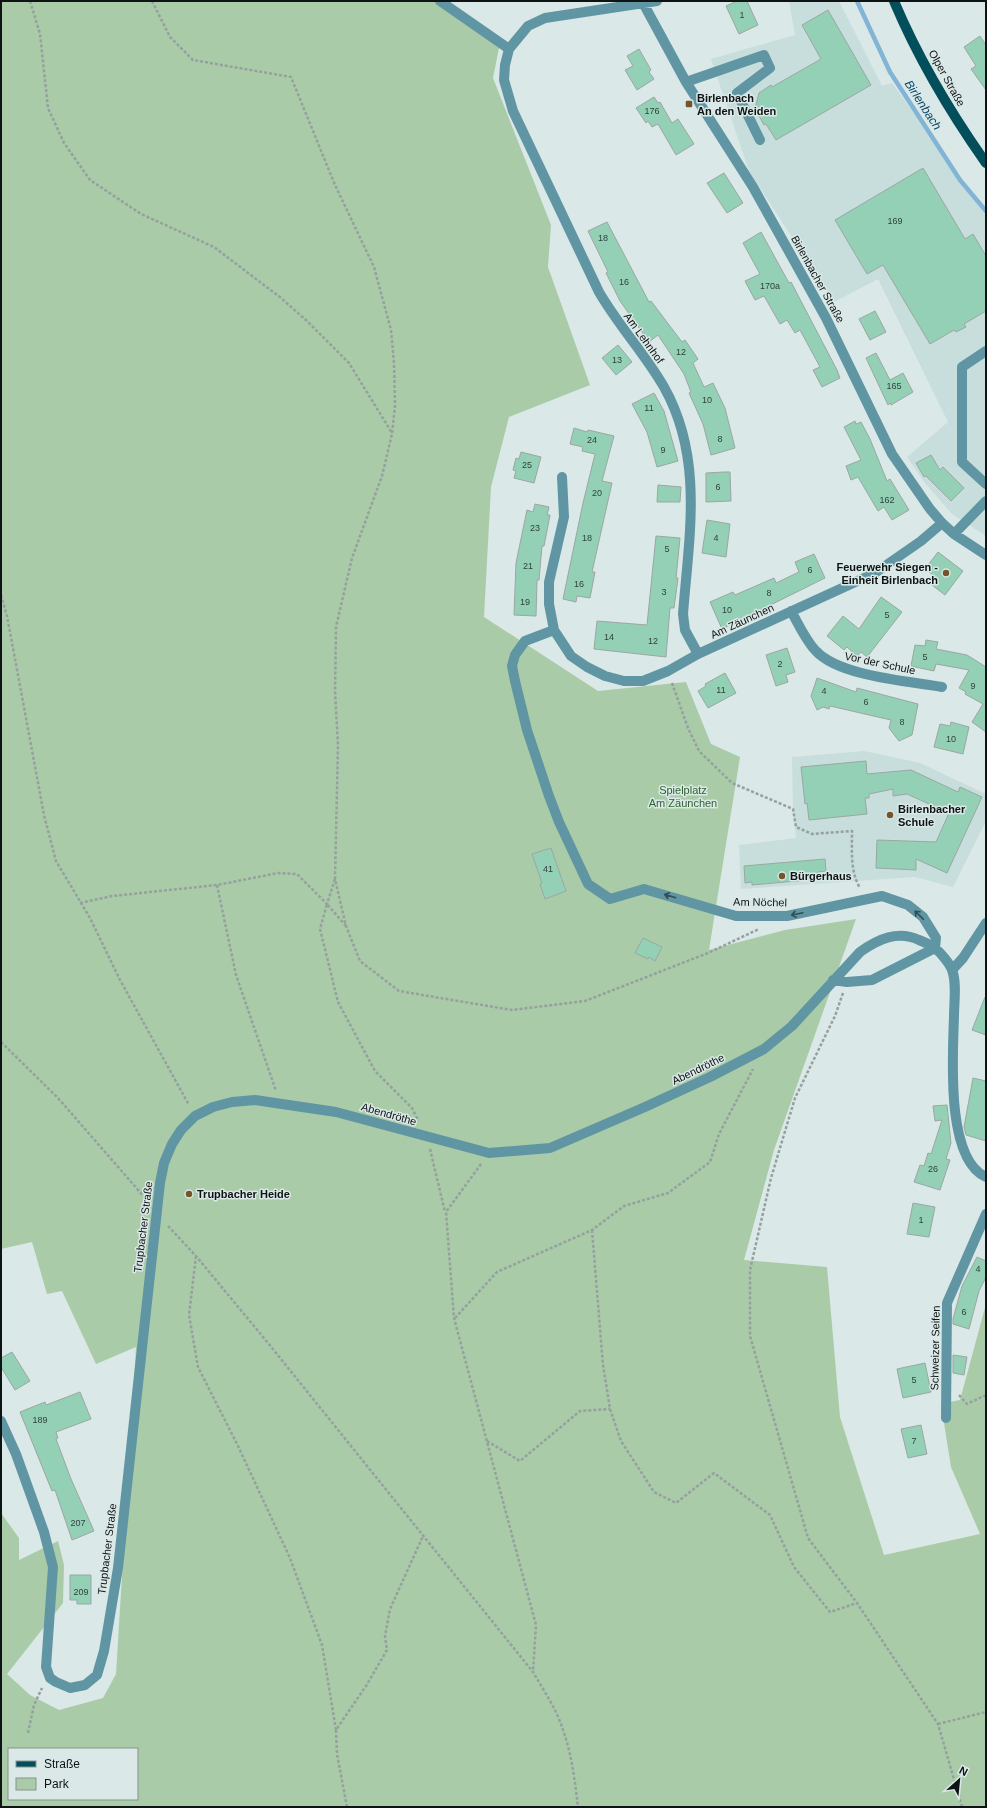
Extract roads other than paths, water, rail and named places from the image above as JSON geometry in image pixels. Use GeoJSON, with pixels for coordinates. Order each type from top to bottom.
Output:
{"type":"FeatureCollection","features":[{"type":"Feature","properties":{"kind":"main road","name":"Olper Straße"},"geometry":{"type":"LineString","coordinates":[[894,1],[930,74],[964,132],[986,163]]}},
{"type":"Feature","properties":{"kind":"street"},"geometry":{"type":"LineString","coordinates":[[440,1],[509,50]]}},
{"type":"Feature","properties":{"kind":"street","name":"Am Lehnhof"},"geometry":{"type":"LineString","coordinates":[[657,1],[642,2],[545,18],[528,26],[509,50],[505,65],[504,80],[512,111],[598,292],[664,387],[677,416],[690,468],[692,490],[683,614],[685,630],[698,654]]}},
{"type":"Feature","properties":{"kind":"street","name":"Birlenbacher Straße"},"geometry":{"type":"LineString","coordinates":[[642,2],[686,82],[753,187],[822,311],[892,454],[930,509],[942,523],[954,534],[986,555]]}},
{"type":"Feature","properties":{"kind":"street"},"geometry":{"type":"LineString","coordinates":[[686,82],[764,54],[770,68],[737,93],[760,140]]}},
{"type":"Feature","properties":{"kind":"street"},"geometry":{"type":"LineString","coordinates":[[986,351],[962,367],[962,462],[986,484]]}},
{"type":"Feature","properties":{"kind":"street","name":"Am Zäunchen"},"geometry":{"type":"LineString","coordinates":[[562,477],[564,517],[549,582],[549,604],[554,630],[571,656],[587,667],[605,676],[624,681],[643,681],[668,671],[698,654],[875,573],[921,541],[942,523]]}},
{"type":"Feature","properties":{"kind":"street"},"geometry":{"type":"LineString","coordinates":[[954,534],[986,501]]}},
{"type":"Feature","properties":{"kind":"street","name":"Vor der Schule"},"geometry":{"type":"LineString","coordinates":[[791,612],[815,651],[834,665],[855,672],[942,687]]}},
{"type":"Feature","properties":{"kind":"street","name":"Am Nöchel"},"geometry":{"type":"LineString","coordinates":[[554,630],[525,641],[515,655],[512,666],[528,730],[549,796],[588,884],[610,899],[644,889],[736,916],[787,916],[882,896],[908,905],[923,917],[936,938],[935,948]]}},
{"type":"Feature","properties":{"kind":"street"},"geometry":{"type":"LineString","coordinates":[[952,970],[963,958],[986,923]]}},
{"type":"Feature","properties":{"kind":"street","name":"Abendröthe"},"geometry":{"type":"LineString","coordinates":[[195,1116],[213,1107],[232,1102],[255,1100],[336,1112],[489,1153],[550,1148],[645,1108],[764,1049],[792,1026],[860,952],[873,942],[887,936],[902,935],[916,939],[935,948],[952,970],[955,991],[953,1080],[955,1112],[961,1142],[968,1161],[986,1177]]}},
{"type":"Feature","properties":{"kind":"street"},"geometry":{"type":"LineString","coordinates":[[833,980],[847,982],[872,980],[935,948]]}},
{"type":"Feature","properties":{"kind":"street","name":"Trupbacher Straße"},"geometry":{"type":"LineString","coordinates":[[1,1421],[16,1454],[41,1525],[53,1567],[46,1667],[50,1678],[56,1682],[70,1688],[85,1685],[97,1675],[104,1651],[118,1568],[156,1212],[164,1163],[172,1144],[181,1130],[195,1116]]}},
{"type":"Feature","properties":{"kind":"street","name":"Schweizer Seifen"},"geometry":{"type":"LineString","coordinates":[[946,1418],[947,1303],[986,1214]]}},
{"type":"Feature","properties":{"kind":"waterway","name":"Birlenbach"},"geometry":{"type":"LineString","coordinates":[[857,1],[890,72],[960,180],[986,211]]}},
{"type":"Feature","properties":{"kind":"place","name":"Birlenbach An den Weiden"},"geometry":{"type":"Point","coordinates":[689,104]}},
{"type":"Feature","properties":{"kind":"place","name":"Feuerwehr Siegen - Einheit Birlenbach"},"geometry":{"type":"Point","coordinates":[946,573]}},
{"type":"Feature","properties":{"kind":"place","name":"Birlenbacher Schule"},"geometry":{"type":"Point","coordinates":[890,815]}},
{"type":"Feature","properties":{"kind":"place","name":"Bürgerhaus"},"geometry":{"type":"Point","coordinates":[782,876]}},
{"type":"Feature","properties":{"kind":"place","name":"Trupbacher Heide"},"geometry":{"type":"Point","coordinates":[189,1194]}},
{"type":"Feature","properties":{"kind":"park label","name":"Spielplatz Am Zäunchen"},"geometry":{"type":"Point","coordinates":[683,796]}}]}
